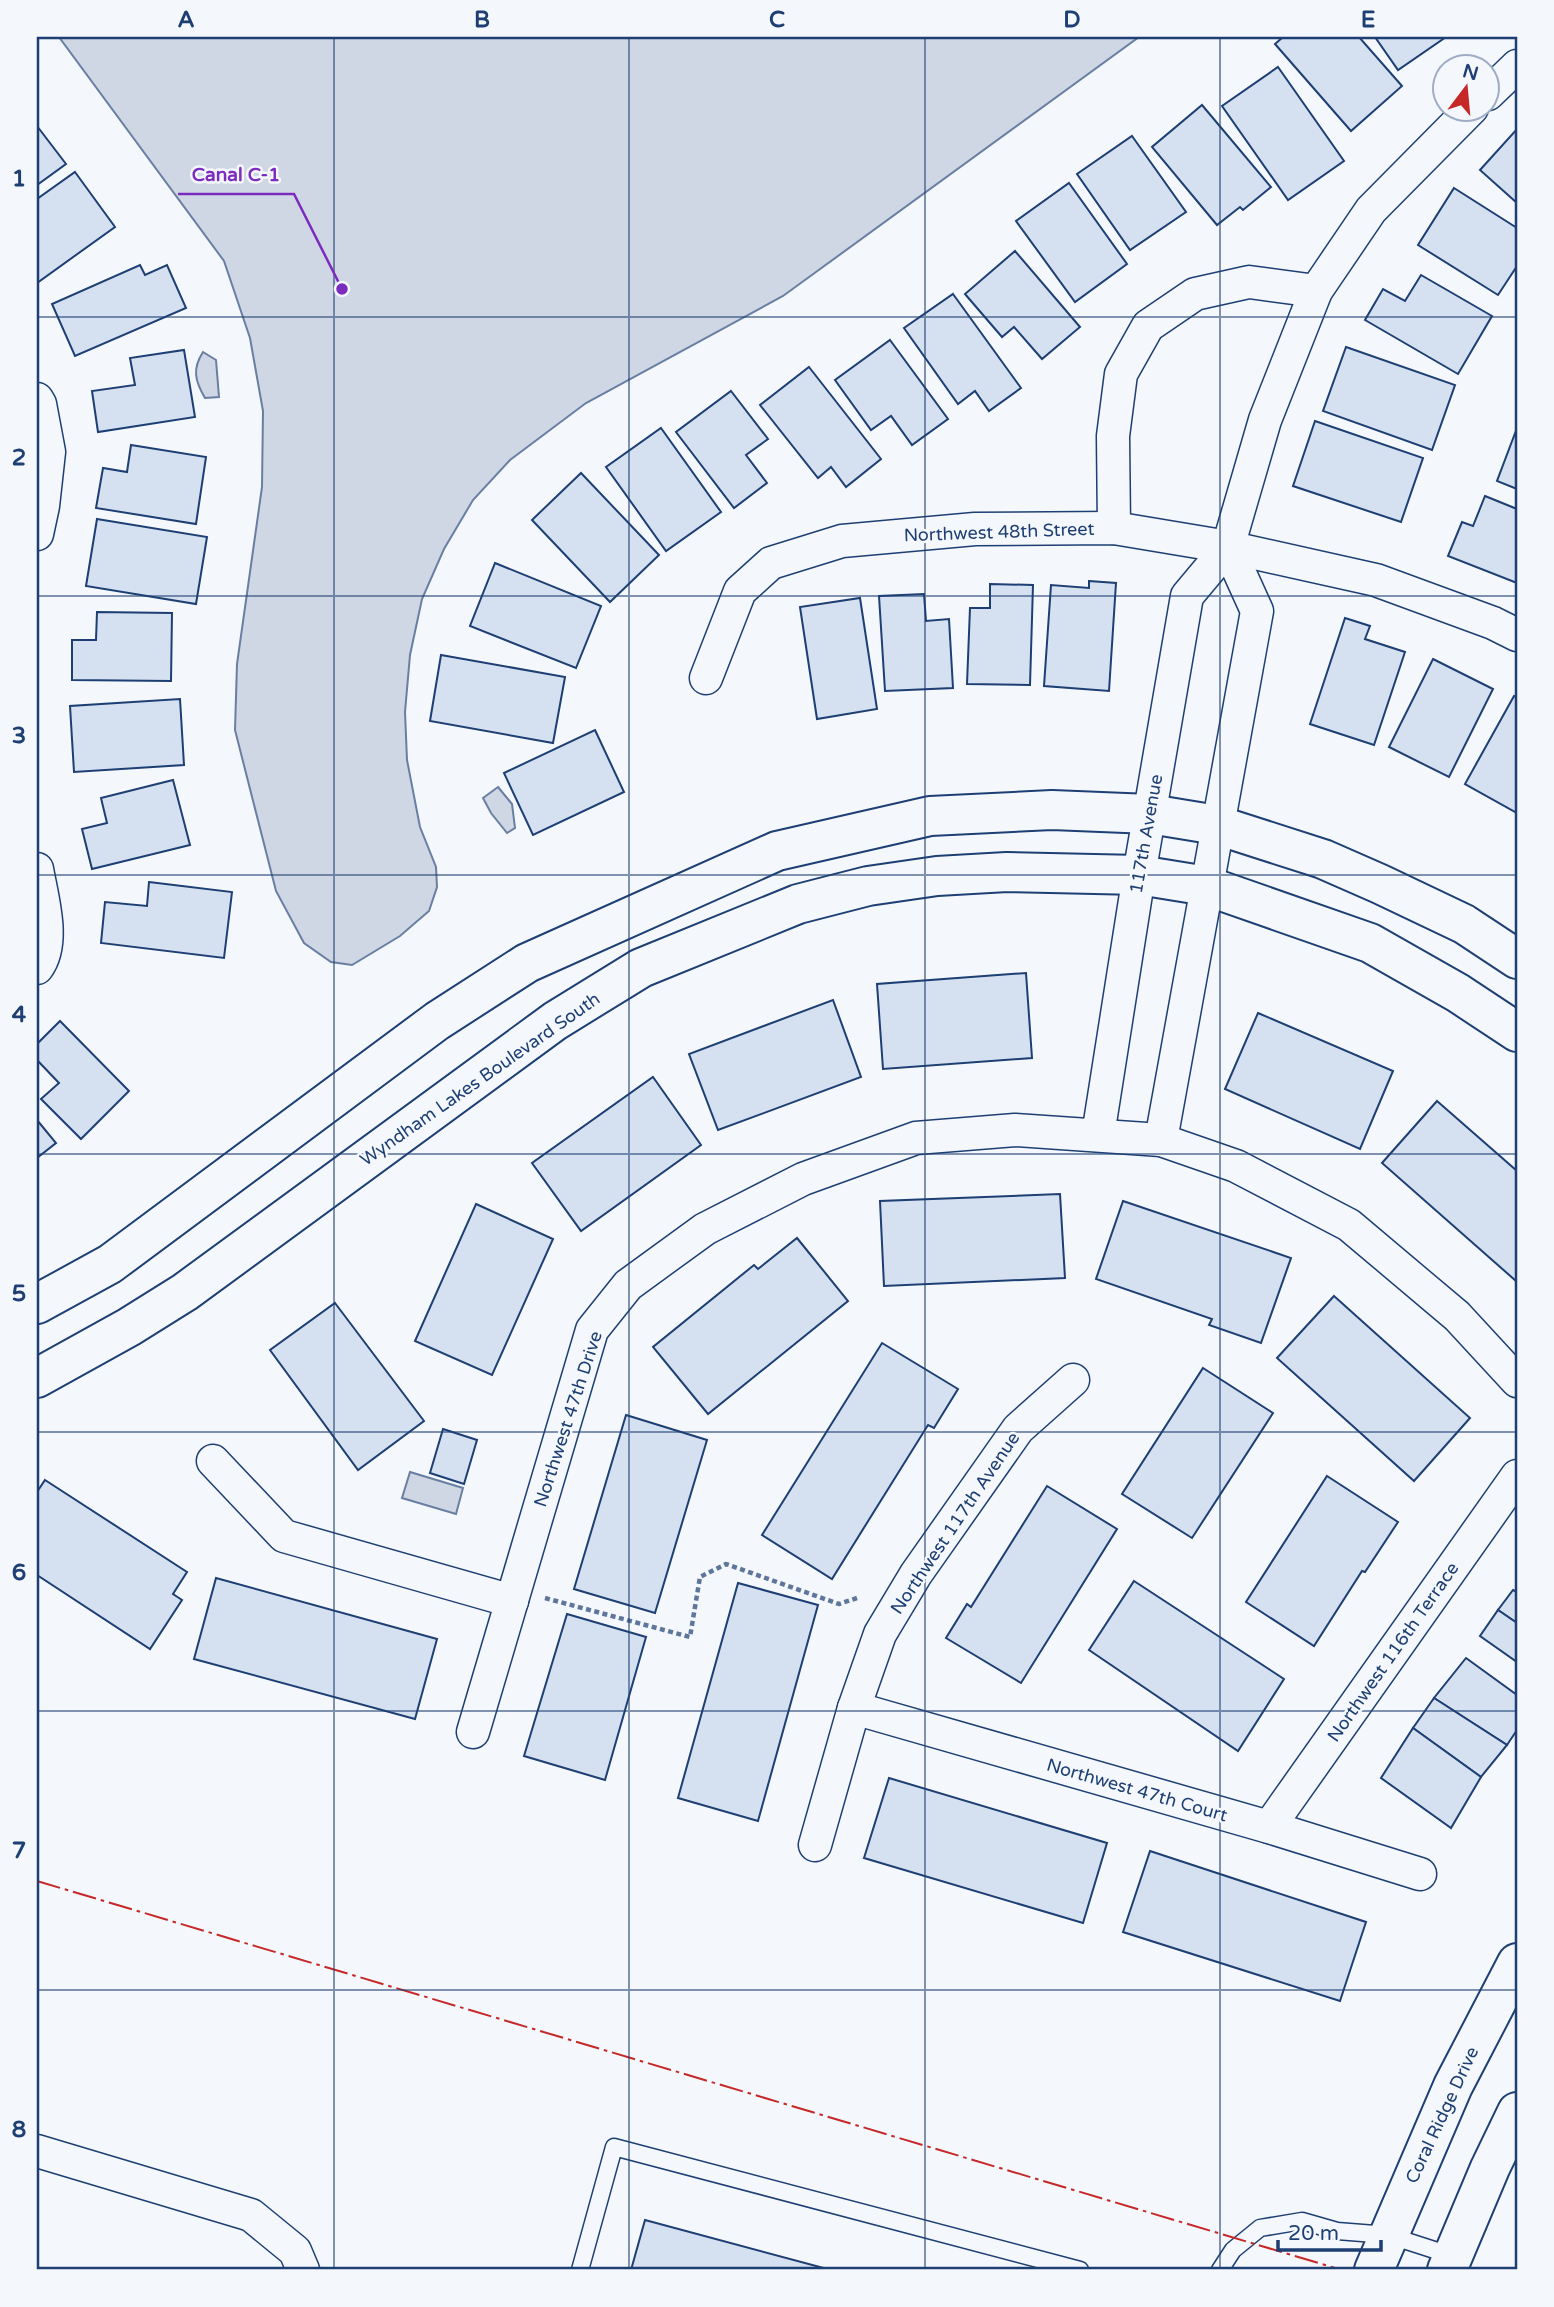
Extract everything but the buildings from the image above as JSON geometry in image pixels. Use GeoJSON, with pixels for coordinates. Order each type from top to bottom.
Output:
{"type":"FeatureCollection","features":[{"type":"Feature","properties":{"kind":"street"},"geometry":{"type":"LineString","coordinates":[[1502,80],[1517,66]]}},
{"type":"Feature","properties":{"kind":"street","name":"117th Avenue"},"geometry":{"type":"LineString","coordinates":[[1098,1135],[1187,596],[1228,547],[1265,420],[1316,291],[1371,211],[1458,122]]}},
{"type":"Feature","properties":{"kind":"street","name":"Northwest 48th Street"},"geometry":{"type":"LineString","coordinates":[[1114,528],[1113,436],[1121,373],[1148,326],[1195,294],[1249,282],[1316,291]]}},
{"type":"Feature","properties":{"kind":"street"},"geometry":{"type":"LineString","coordinates":[[37,399],[49,452],[37,534]]}},
{"type":"Feature","properties":{"kind":"street","name":"Northwest 48th Street"},"geometry":{"type":"LineString","coordinates":[[706,678],[740,590],[771,563],[842,541],[975,529],[1114,528],[1228,547],[1376,580],[1493,623],[1517,635]]}},
{"type":"Feature","properties":{"kind":"street"},"geometry":{"type":"LineString","coordinates":[[1161,1140],[1257,611],[1228,547]]}},
{"type":"Feature","properties":{"kind":"street"},"geometry":{"type":"LineString","coordinates":[[37,1304],[110,1264],[437,1021],[527,963],[777,851],[930,817],[1052,810],[1150,814],[1217,825],[1323,859],[1464,924],[1517,960]]}},
{"type":"Feature","properties":{"kind":"street"},"geometry":{"type":"LineString","coordinates":[[37,869],[47,926],[39,965]]}},
{"type":"Feature","properties":{"kind":"street","name":"Wyndham Lakes Boulevard South"},"geometry":{"type":"LineString","coordinates":[[37,1378],[129,1327],[185,1292],[555,1021],[641,968],[798,904],[868,886],[937,876],[1007,872],[1139,875],[1207,886],[1370,943],[1458,993],[1517,1032]]}},
{"type":"Feature","properties":{"kind":"street","name":"Northwest 47th Drive"},"geometry":{"type":"LineString","coordinates":[[473,1732],[525,1598],[592,1330],[628,1285],[705,1229],[803,1179],[916,1138],[1015,1130],[1161,1140],[1236,1166],[1349,1225],[1457,1316],[1517,1381]]}},
{"type":"Feature","properties":{"kind":"street","name":"Northwest 117th Avenue"},"geometry":{"type":"LineString","coordinates":[[815,1845],[854,1709],[880,1633],[916,1574],[1017,1429],[1073,1380]]}},
{"type":"Feature","properties":{"kind":"street"},"geometry":{"type":"LineString","coordinates":[[213,1461],[284,1536],[525,1598]]}},
{"type":"Feature","properties":{"kind":"street","name":"Northwest 116th Terrace"},"geometry":{"type":"LineString","coordinates":[[1269,1827],[1517,1476]]}},
{"type":"Feature","properties":{"kind":"street","name":"Northwest 47th Court"},"geometry":{"type":"LineString","coordinates":[[854,1709],[1269,1827],[1420,1874]]}},
{"type":"Feature","properties":{"kind":"street","name":"Coral Ridge Drive"},"geometry":{"type":"LineString","coordinates":[[1374,2270],[1453,2087],[1517,1963]]}},
{"type":"Feature","properties":{"kind":"street"},"geometry":{"type":"LineString","coordinates":[[1450,2263],[1517,2112]]}},
{"type":"Feature","properties":{"kind":"street"},"geometry":{"type":"LineString","coordinates":[[37,2151],[251,2215],[295,2251],[303,2270]]}},
{"type":"Feature","properties":{"kind":"lane"},"geometry":{"type":"LineString","coordinates":[[580,2270],[614,2147],[1080,2270]]}},
{"type":"Feature","properties":{"kind":"lane"},"geometry":{"type":"LineString","coordinates":[[1220,2270],[1233,2250],[1260,2228],[1302,2221],[1337,2231],[1388,2235],[1450,2263]]}},
{"type":"Feature","properties":{"kind":"path"},"geometry":{"type":"LineString","coordinates":[[525,1598],[690,1637],[701,1577],[726,1564],[839,1604],[857,1598]]}},
{"type":"Feature","properties":{"kind":"shaded area"},"geometry":{"type":"Polygon","coordinates":[[[59,37],[1139,37],[783,296],[586,403],[510,460],[473,500],[444,549],[422,599],[410,655],[405,712],[407,760],[420,827],[436,867],[437,887],[429,911],[400,936],[352,965],[331,962],[304,943],[276,891],[235,730],[237,664],[262,487],[263,411],[250,338],[224,261],[59,37]]]}},
{"type":"Feature","properties":{"kind":"shaded area"},"geometry":{"type":"Polygon","coordinates":[[[203,352],[216,360],[219,397],[205,398],[199,386],[196,370],[203,352]]]}},
{"type":"Feature","properties":{"kind":"shaded area"},"geometry":{"type":"Polygon","coordinates":[[[498,787],[512,804],[515,828],[507,833],[483,798],[498,787]]]}},
{"type":"Feature","properties":{"kind":"shaded area"},"geometry":{"type":"Polygon","coordinates":[[[410,1472],[463,1488],[456,1514],[402,1498],[410,1472]]]}},
{"type":"Feature","properties":{"kind":"power"},"geometry":{"type":"LineString","coordinates":[[37,1881],[1342,2270]]}},
{"type":"Feature","properties":{"kind":"place","name":"Canal C-1"},"geometry":{"type":"Point","coordinates":[342,289]}}]}
